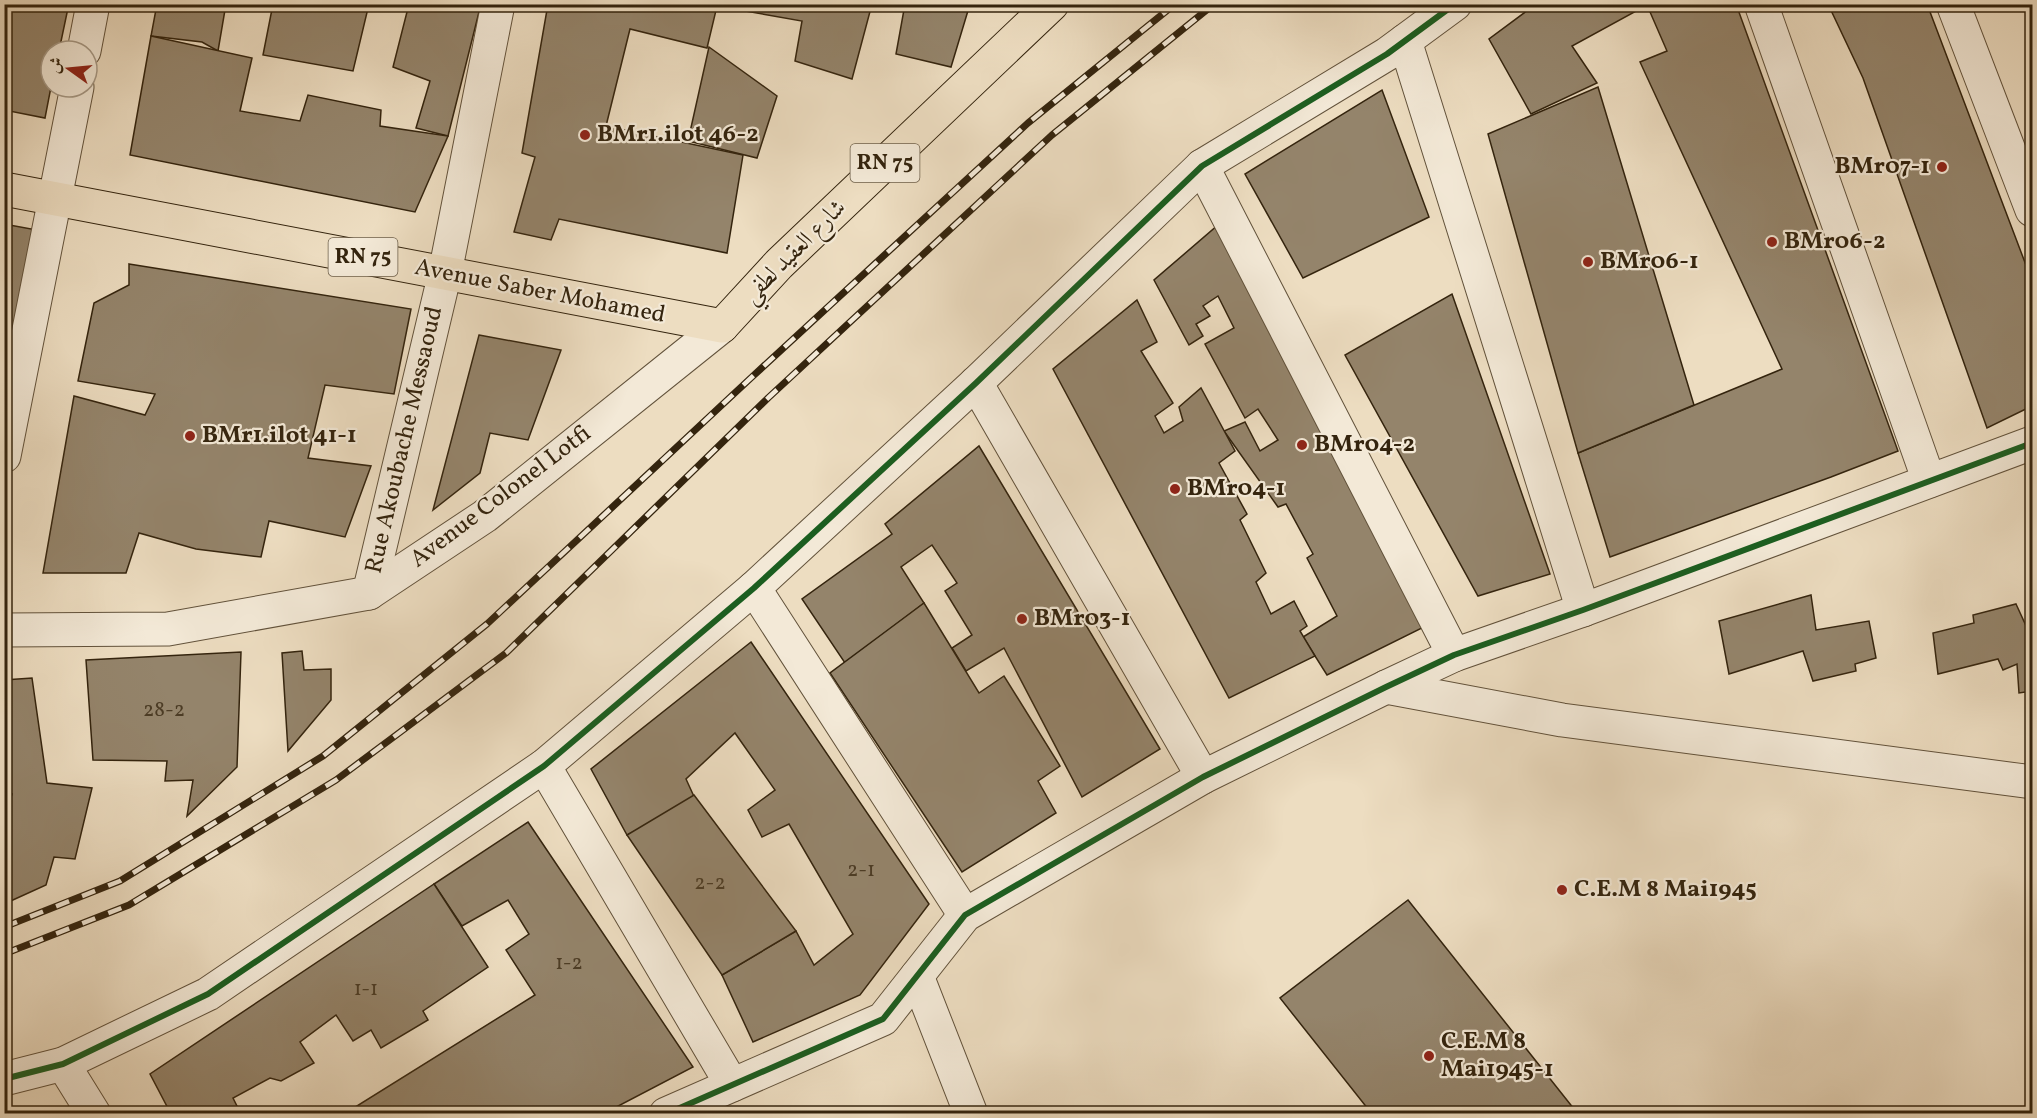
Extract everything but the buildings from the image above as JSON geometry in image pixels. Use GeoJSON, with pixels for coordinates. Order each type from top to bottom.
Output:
{"type":"FeatureCollection","features":[{"type":"Feature","properties":{"kind":"main road","name":"شارع العقيد لطفي"},"geometry":{"type":"LineString","coordinates":[[722,326],[779,264],[1052,4]]}},
{"type":"Feature","properties":{"kind":"main road","name":"Avenue Saber Mohamed"},"geometry":{"type":"LineString","coordinates":[[4,189],[722,326]]}},
{"type":"Feature","properties":{"kind":"street"},"geometry":{"type":"LineString","coordinates":[[86,39],[93,4]]}},
{"type":"Feature","properties":{"kind":"street","name":"Rue Akoubache Messaoud"},"geometry":{"type":"LineString","coordinates":[[369,593],[445,273],[498,4]]}},
{"type":"Feature","properties":{"kind":"street"},"geometry":{"type":"LineString","coordinates":[[4,1079],[63,1064],[208,994],[544,766],[754,588],[976,383],[1202,166],[1387,54],[1455,4]]}},
{"type":"Feature","properties":{"kind":"street"},"geometry":{"type":"LineString","coordinates":[[1761,4],[1929,481]]}},
{"type":"Feature","properties":{"kind":"street"},"geometry":{"type":"LineString","coordinates":[[1953,4],[2032,210]]}},
{"type":"Feature","properties":{"kind":"street"},"geometry":{"type":"LineString","coordinates":[[1405,41],[1583,610]]}},
{"type":"Feature","properties":{"kind":"street"},"geometry":{"type":"LineString","coordinates":[[4,456],[75,99]]}},
{"type":"Feature","properties":{"kind":"street"},"geometry":{"type":"LineString","coordinates":[[1202,166],[1454,655]]}},
{"type":"Feature","properties":{"kind":"street","name":"Avenue Colonel Lotfi"},"geometry":{"type":"LineString","coordinates":[[4,630],[168,629],[369,593],[485,516],[722,326]]}},
{"type":"Feature","properties":{"kind":"street"},"geometry":{"type":"LineString","coordinates":[[976,383],[1203,777]]}},
{"type":"Feature","properties":{"kind":"street"},"geometry":{"type":"LineString","coordinates":[[666,1113],[883,1019],[965,915],[1203,777],[1386,687],[1454,655],[1583,610],[2032,442]]}},
{"type":"Feature","properties":{"kind":"street"},"geometry":{"type":"LineString","coordinates":[[754,588],[965,915]]}},
{"type":"Feature","properties":{"kind":"street"},"geometry":{"type":"LineString","coordinates":[[1386,687],[1562,720],[2032,782]]}},
{"type":"Feature","properties":{"kind":"street"},"geometry":{"type":"LineString","coordinates":[[544,766],[732,1085]]}},
{"type":"Feature","properties":{"kind":"street"},"geometry":{"type":"LineString","coordinates":[[917,976],[971,1113]]}},
{"type":"Feature","properties":{"kind":"street"},"geometry":{"type":"LineString","coordinates":[[63,1064],[94,1113]]}},
{"type":"Feature","properties":{"kind":"railway"},"geometry":{"type":"LineString","coordinates":[[4,927],[120,881],[323,756],[487,624],[1028,123],[1175,4]]}},
{"type":"Feature","properties":{"kind":"railway"},"geometry":{"type":"LineString","coordinates":[[4,954],[129,905],[336,780],[506,653],[768,398],[1052,135],[1214,4]]}},
{"type":"Feature","properties":{"kind":"cycle path"},"geometry":{"type":"LineString","coordinates":[[4,1079],[63,1064],[208,994],[544,766],[754,588],[976,383],[1202,166],[1387,54],[1455,4]]}},
{"type":"Feature","properties":{"kind":"cycle path"},"geometry":{"type":"LineString","coordinates":[[666,1114],[883,1019],[965,915],[1203,777],[1386,687],[1454,655],[1583,610],[2032,443]]}},
{"type":"Feature","properties":{"kind":"place","name":"BMr1.ilot 46-2"},"geometry":{"type":"Point","coordinates":[585,135]}},
{"type":"Feature","properties":{"kind":"place","name":"BMr07-1"},"geometry":{"type":"Point","coordinates":[1942,167]}},
{"type":"Feature","properties":{"kind":"place","name":"BMr06-2"},"geometry":{"type":"Point","coordinates":[1772,242]}},
{"type":"Feature","properties":{"kind":"place","name":"BMr06-1"},"geometry":{"type":"Point","coordinates":[1588,262]}},
{"type":"Feature","properties":{"kind":"place","name":"BMr1.ilot 41-1"},"geometry":{"type":"Point","coordinates":[190,436]}},
{"type":"Feature","properties":{"kind":"place","name":"BMr04-2"},"geometry":{"type":"Point","coordinates":[1302,445]}},
{"type":"Feature","properties":{"kind":"place","name":"BMr04-1"},"geometry":{"type":"Point","coordinates":[1175,489]}},
{"type":"Feature","properties":{"kind":"place","name":"BMr03-1"},"geometry":{"type":"Point","coordinates":[1022,619]}},
{"type":"Feature","properties":{"kind":"place","name":"C.E.M 8 Mai1945"},"geometry":{"type":"Point","coordinates":[1562,890]}},
{"type":"Feature","properties":{"kind":"place","name":"C.E.M 8 Mai1945-1"},"geometry":{"type":"Point","coordinates":[1429,1056]}}]}
